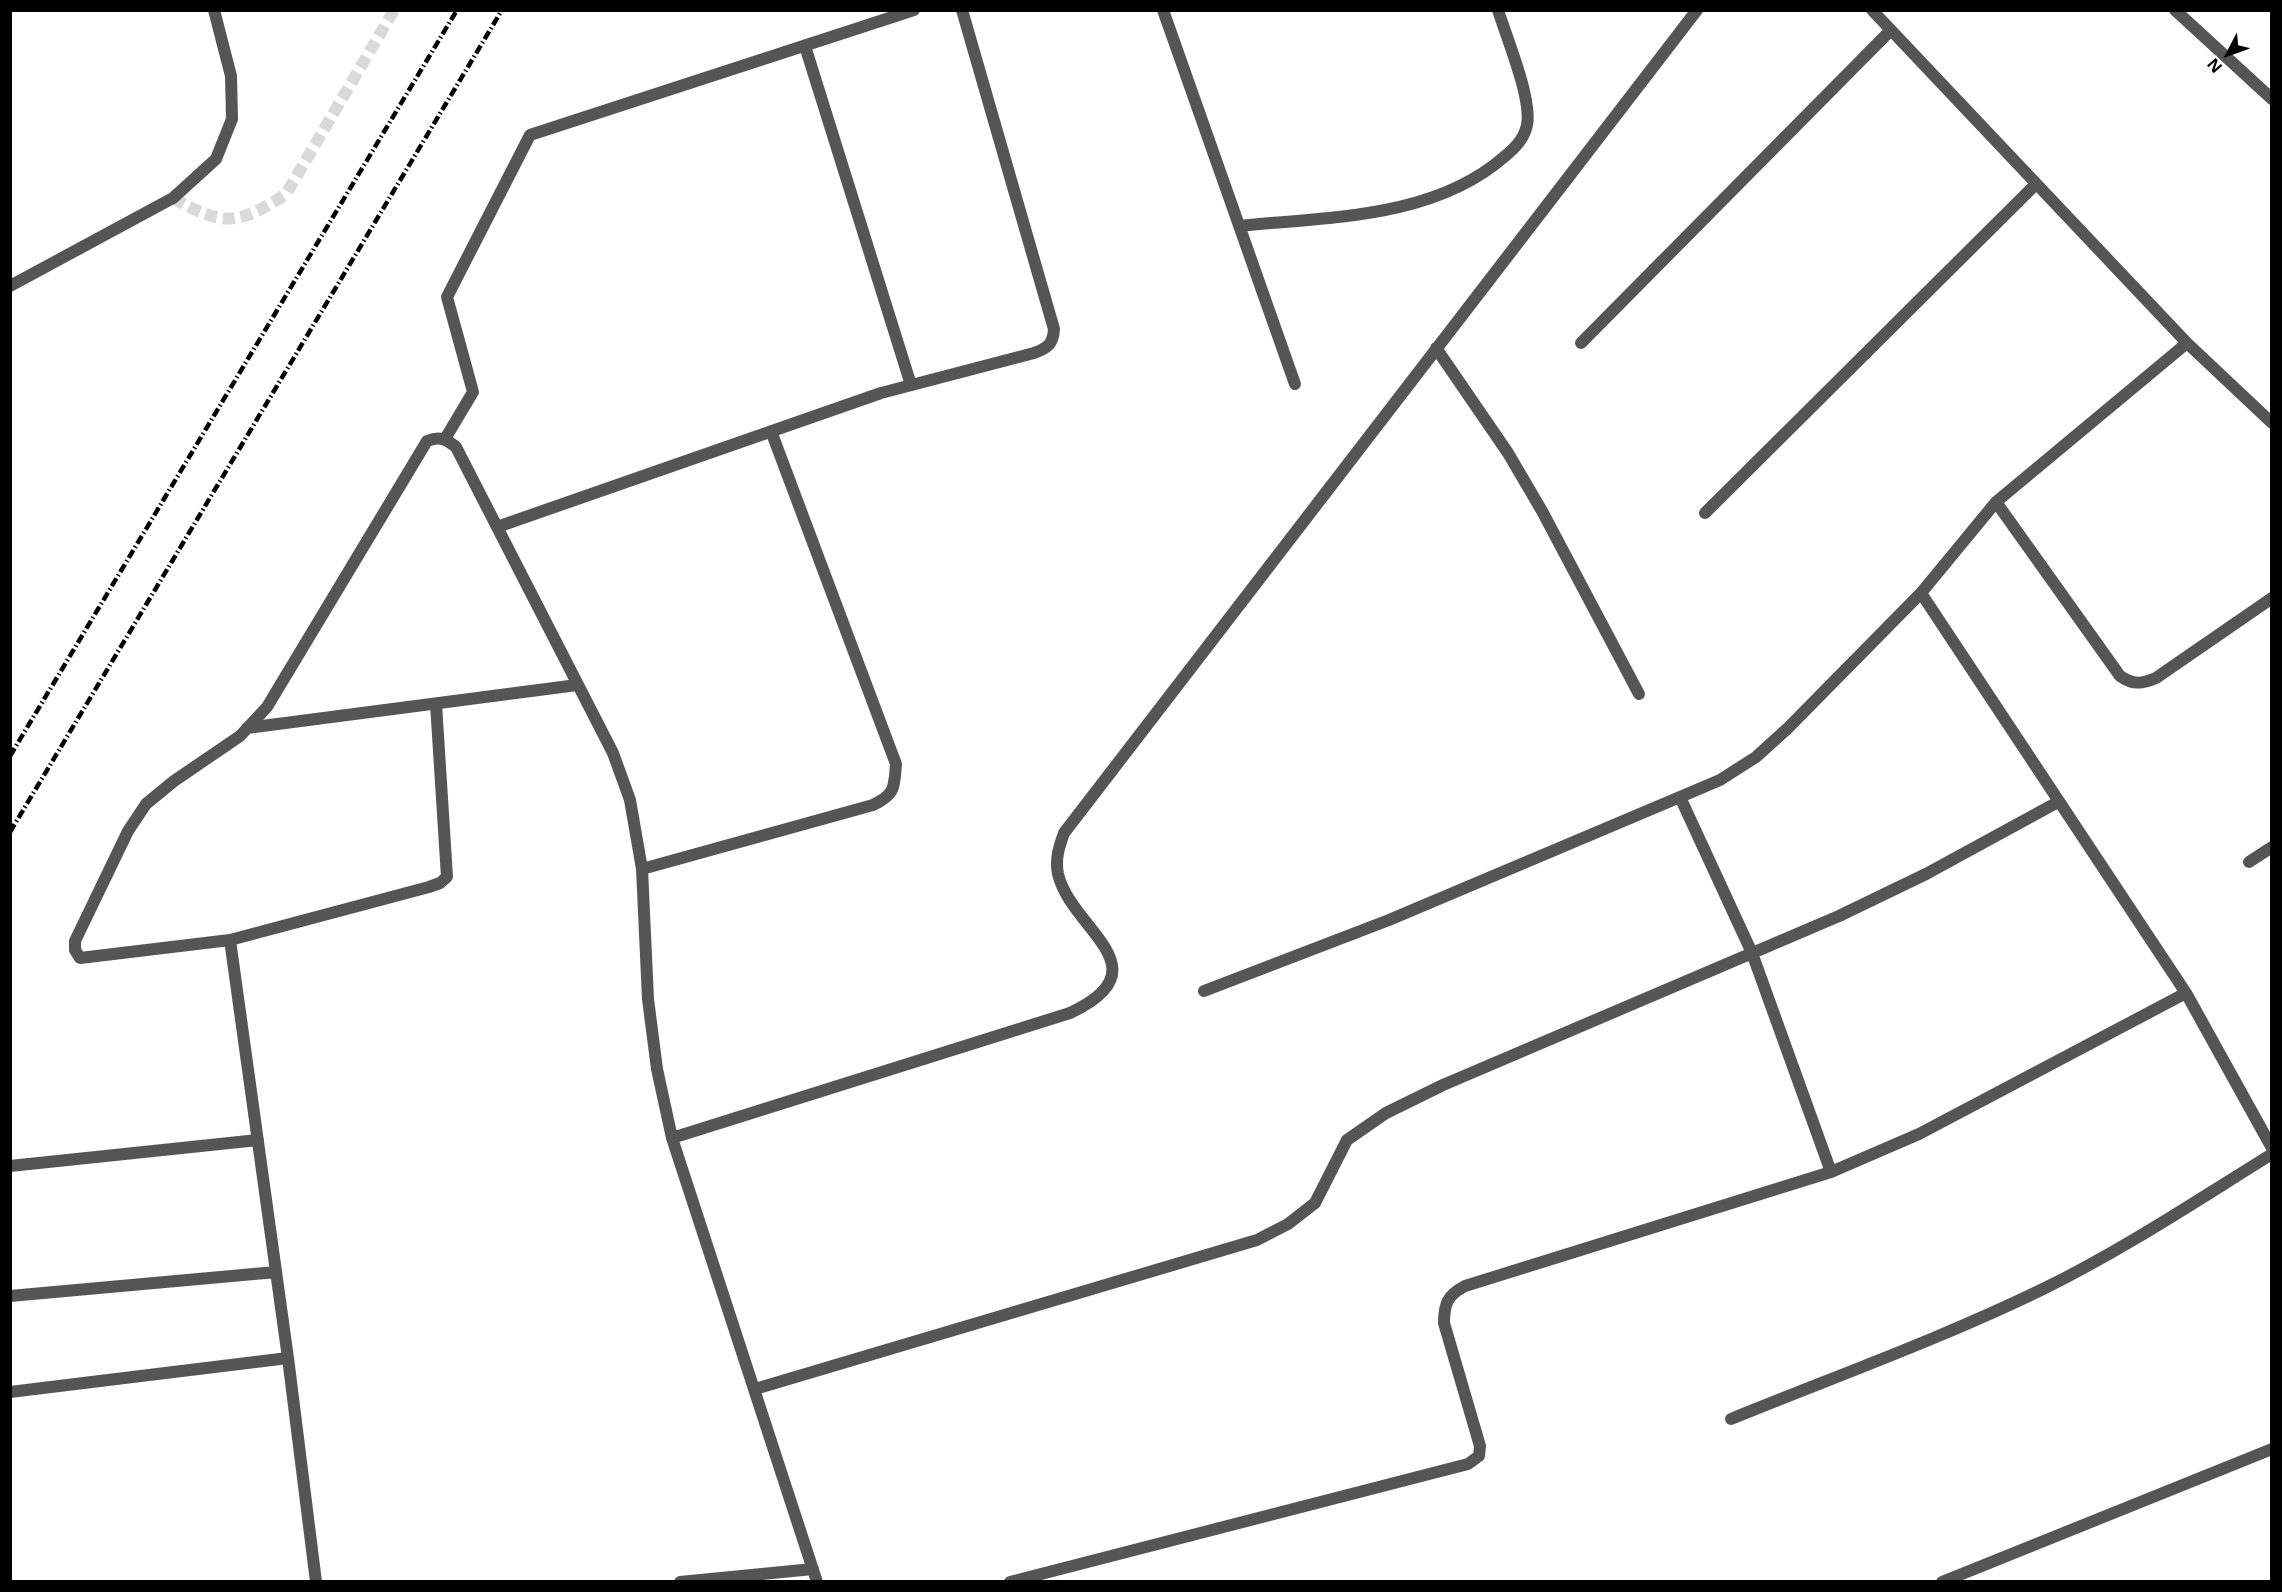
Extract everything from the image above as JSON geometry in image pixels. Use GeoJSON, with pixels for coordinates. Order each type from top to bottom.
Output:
{"type":"FeatureCollection","features":[{"type":"Feature","properties":{"kind":"street"},"geometry":{"type":"LineString","coordinates":[[10,286],[173,198],[216,159],[232,119],[232,108],[231,76],[214,10]]}},
{"type":"Feature","properties":{"kind":"street"},"geometry":{"type":"LineString","coordinates":[[436,704],[447,877],[440,884],[230,940],[80,958],[75,950],[75,941],[128,831],[146,804],[247,728],[267,707],[428,441],[445,438],[474,392],[447,297],[530,135],[914,10]]}},
{"type":"Feature","properties":{"kind":"street"},"geometry":{"type":"LineString","coordinates":[[497,527],[771,431],[911,385],[1046,348],[1053,340],[1054,329],[962,10]]}},
{"type":"Feature","properties":{"kind":"street"},"geometry":{"type":"LineString","coordinates":[[1163,10],[1295,384]]}},
{"type":"Feature","properties":{"kind":"street"},"geometry":{"type":"LineString","coordinates":[[672,1138],[1070,1013],[1095,1001],[1107,988],[1113,971],[1109,953],[1066,894],[1058,875],[1056,858],[1064,833],[1697,10]]}},
{"type":"Feature","properties":{"kind":"street"},"geometry":{"type":"LineString","coordinates":[[1872,10],[2187,343],[2271,423]]}},
{"type":"Feature","properties":{"kind":"street"},"geometry":{"type":"LineString","coordinates":[[2175,10],[2271,99]]}},
{"type":"Feature","properties":{"kind":"street"},"geometry":{"type":"LineString","coordinates":[[1239,226],[1348,214],[1421,202],[1458,188],[1490,170],[1520,142],[1527,122],[1527,105],[1502,13]]}},
{"type":"Feature","properties":{"kind":"street"},"geometry":{"type":"LineString","coordinates":[[1581,343],[1891,30]]}},
{"type":"Feature","properties":{"kind":"street"},"geometry":{"type":"LineString","coordinates":[[805,46],[911,385]]}},
{"type":"Feature","properties":{"kind":"street"},"geometry":{"type":"LineString","coordinates":[[1706,513],[2037,184]]}},
{"type":"Feature","properties":{"kind":"street"},"geometry":{"type":"LineString","coordinates":[[1204,991],[1389,920],[1680,797],[1720,780],[1756,757],[1788,728],[1921,593],[1996,502],[2187,343]]}},
{"type":"Feature","properties":{"kind":"street"},"geometry":{"type":"LineString","coordinates":[[1436,348],[1508,453],[1542,511],[1639,694]]}},
{"type":"Feature","properties":{"kind":"street"},"geometry":{"type":"LineString","coordinates":[[642,869],[873,805],[886,799],[894,789],[896,764],[771,431]]}},
{"type":"Feature","properties":{"kind":"street"},"geometry":{"type":"LineString","coordinates":[[445,438],[456,447],[613,753],[630,800],[642,869],[648,999],[657,1069],[672,1138],[815,1575],[680,1581]]}},
{"type":"Feature","properties":{"kind":"street"},"geometry":{"type":"LineString","coordinates":[[1996,502],[2120,676],[2129,682],[2143,683],[2156,678],[2271,598]]}},
{"type":"Feature","properties":{"kind":"street"},"geometry":{"type":"LineString","coordinates":[[1921,593],[2186,993],[2271,1148]]}},
{"type":"Feature","properties":{"kind":"street"},"geometry":{"type":"LineString","coordinates":[[247,728],[577,685]]}},
{"type":"Feature","properties":{"kind":"street"},"geometry":{"type":"LineString","coordinates":[[1680,797],[1752,953],[1831,1172]]}},
{"type":"Feature","properties":{"kind":"street"},"geometry":{"type":"LineString","coordinates":[[755,1389],[1257,1240],[1288,1224],[1315,1203],[1347,1140],[1386,1113],[1443,1084],[1839,916],[1926,874],[2058,802]]}},
{"type":"Feature","properties":{"kind":"street"},"geometry":{"type":"LineString","coordinates":[[2249,862],[2271,847]]}},
{"type":"Feature","properties":{"kind":"street"},"geometry":{"type":"LineString","coordinates":[[230,940],[288,1358],[316,1581]]}},
{"type":"Feature","properties":{"kind":"street"},"geometry":{"type":"LineString","coordinates":[[1010,1581],[1468,1464],[1479,1456],[1480,1446],[1444,1323],[1444,1306],[1451,1293],[1465,1286],[1831,1172],[1919,1134],[2186,993]]}},
{"type":"Feature","properties":{"kind":"street"},"geometry":{"type":"LineString","coordinates":[[10,1166],[258,1140]]}},
{"type":"Feature","properties":{"kind":"street"},"geometry":{"type":"LineString","coordinates":[[1731,1419],[1993,1312],[2042,1289],[2101,1259],[2271,1154]]}},
{"type":"Feature","properties":{"kind":"street"},"geometry":{"type":"LineString","coordinates":[[10,1296],[276,1272]]}},
{"type":"Feature","properties":{"kind":"street"},"geometry":{"type":"LineString","coordinates":[[10,1392],[288,1358]]}},
{"type":"Feature","properties":{"kind":"street"},"geometry":{"type":"LineString","coordinates":[[1942,1581],[2271,1449]]}},
{"type":"Feature","properties":{"kind":"tunnel"},"geometry":{"type":"LineString","coordinates":[[173,198],[205,214],[230,218],[242,217],[255,212],[286,194],[394,10]]}},
{"type":"Feature","properties":{"kind":"railway"},"geometry":{"type":"LineString","coordinates":[[10,756],[457,10]]}},
{"type":"Feature","properties":{"kind":"railway"},"geometry":{"type":"LineString","coordinates":[[10,832],[502,10]]}}]}
